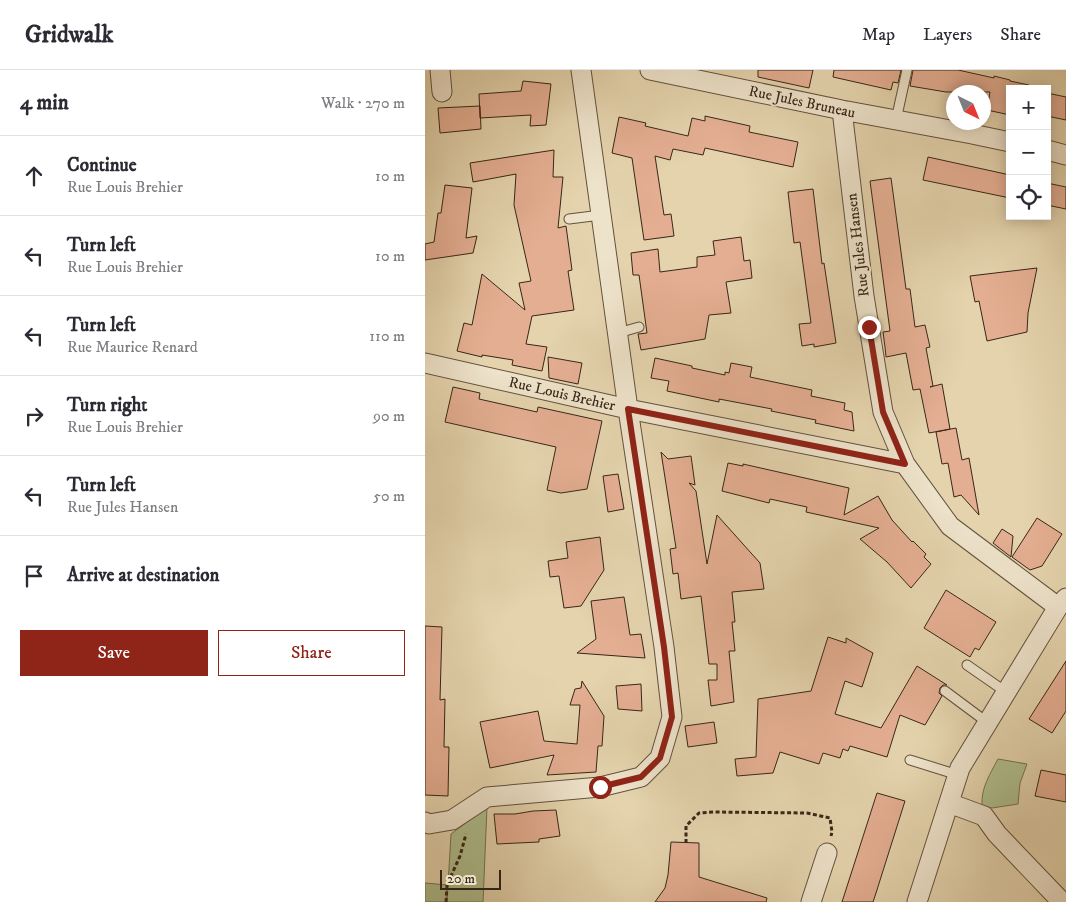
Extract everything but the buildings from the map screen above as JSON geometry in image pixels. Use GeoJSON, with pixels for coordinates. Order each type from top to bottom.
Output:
{"type":"FeatureCollection","features":[{"type":"Feature","properties":{"kind":"street"},"geometry":{"type":"LineString","coordinates":[[440,70],[442,92]]}},
{"type":"Feature","properties":{"kind":"street"},"geometry":{"type":"LineString","coordinates":[[425,822],[429,824],[452,820],[487,797],[600,787],[641,777],[660,758],[672,717],[664,647],[628,409],[581,70]]}},
{"type":"Feature","properties":{"kind":"street","name":"Rue Jules Bruneau"},"geometry":{"type":"LineString","coordinates":[[650,70],[842,110],[1006,141]]}},
{"type":"Feature","properties":{"kind":"street","name":"Rue Jules Hansen"},"geometry":{"type":"LineString","coordinates":[[842,110],[864,296],[873,327],[883,412],[905,464],[950,526],[1062,602]]}},
{"type":"Feature","properties":{"kind":"street"},"geometry":{"type":"LineString","coordinates":[[1051,151],[1066,155]]}},
{"type":"Feature","properties":{"kind":"street","name":"Rue Louis Brehier"},"geometry":{"type":"LineString","coordinates":[[425,363],[628,409],[905,464]]}},
{"type":"Feature","properties":{"kind":"street"},"geometry":{"type":"LineString","coordinates":[[917,902],[960,768],[1062,602]]}},
{"type":"Feature","properties":{"kind":"street"},"geometry":{"type":"LineString","coordinates":[[949,803],[984,816],[997,834],[1062,902]]}},
{"type":"Feature","properties":{"kind":"street"},"geometry":{"type":"LineString","coordinates":[[811,902],[827,853]]}},
{"type":"Feature","properties":{"kind":"lane"},"geometry":{"type":"LineString","coordinates":[[896,120],[907,70]]}},
{"type":"Feature","properties":{"kind":"lane"},"geometry":{"type":"LineString","coordinates":[[569,219],[601,215]]}},
{"type":"Feature","properties":{"kind":"lane"},"geometry":{"type":"LineString","coordinates":[[618,333],[639,327]]}},
{"type":"Feature","properties":{"kind":"lane"},"geometry":{"type":"LineString","coordinates":[[967,665],[1006,692]]}},
{"type":"Feature","properties":{"kind":"lane"},"geometry":{"type":"LineString","coordinates":[[945,691],[988,722]]}},
{"type":"Feature","properties":{"kind":"lane"},"geometry":{"type":"LineString","coordinates":[[910,760],[958,775]]}},
{"type":"Feature","properties":{"kind":"path"},"geometry":{"type":"LineString","coordinates":[[446,902],[447,885],[460,856],[472,806]]}},
{"type":"Feature","properties":{"kind":"path"},"geometry":{"type":"LineString","coordinates":[[686,843],[686,826],[699,813],[807,813],[830,818],[832,832]]}},
{"type":"Feature","properties":{"kind":"green space"},"geometry":{"type":"Polygon","coordinates":[[[998,759],[1027,764],[1020,783],[1018,804],[992,808],[982,805],[982,799],[987,781],[998,759]]]}},
{"type":"Feature","properties":{"kind":"green space"},"geometry":{"type":"Polygon","coordinates":[[[487,807],[483,902],[447,902],[451,834],[487,807]]]}},
{"type":"Feature","properties":{"kind":"green space"},"geometry":{"type":"Polygon","coordinates":[[[425,883],[447,885],[446,902],[425,902],[425,883]]]}},
{"type":"Feature","properties":{"kind":"route"},"geometry":{"type":"LineString","coordinates":[[600,787],[641,777],[660,758],[672,717],[664,647],[628,409],[905,464],[883,412],[869,327]]}}]}
